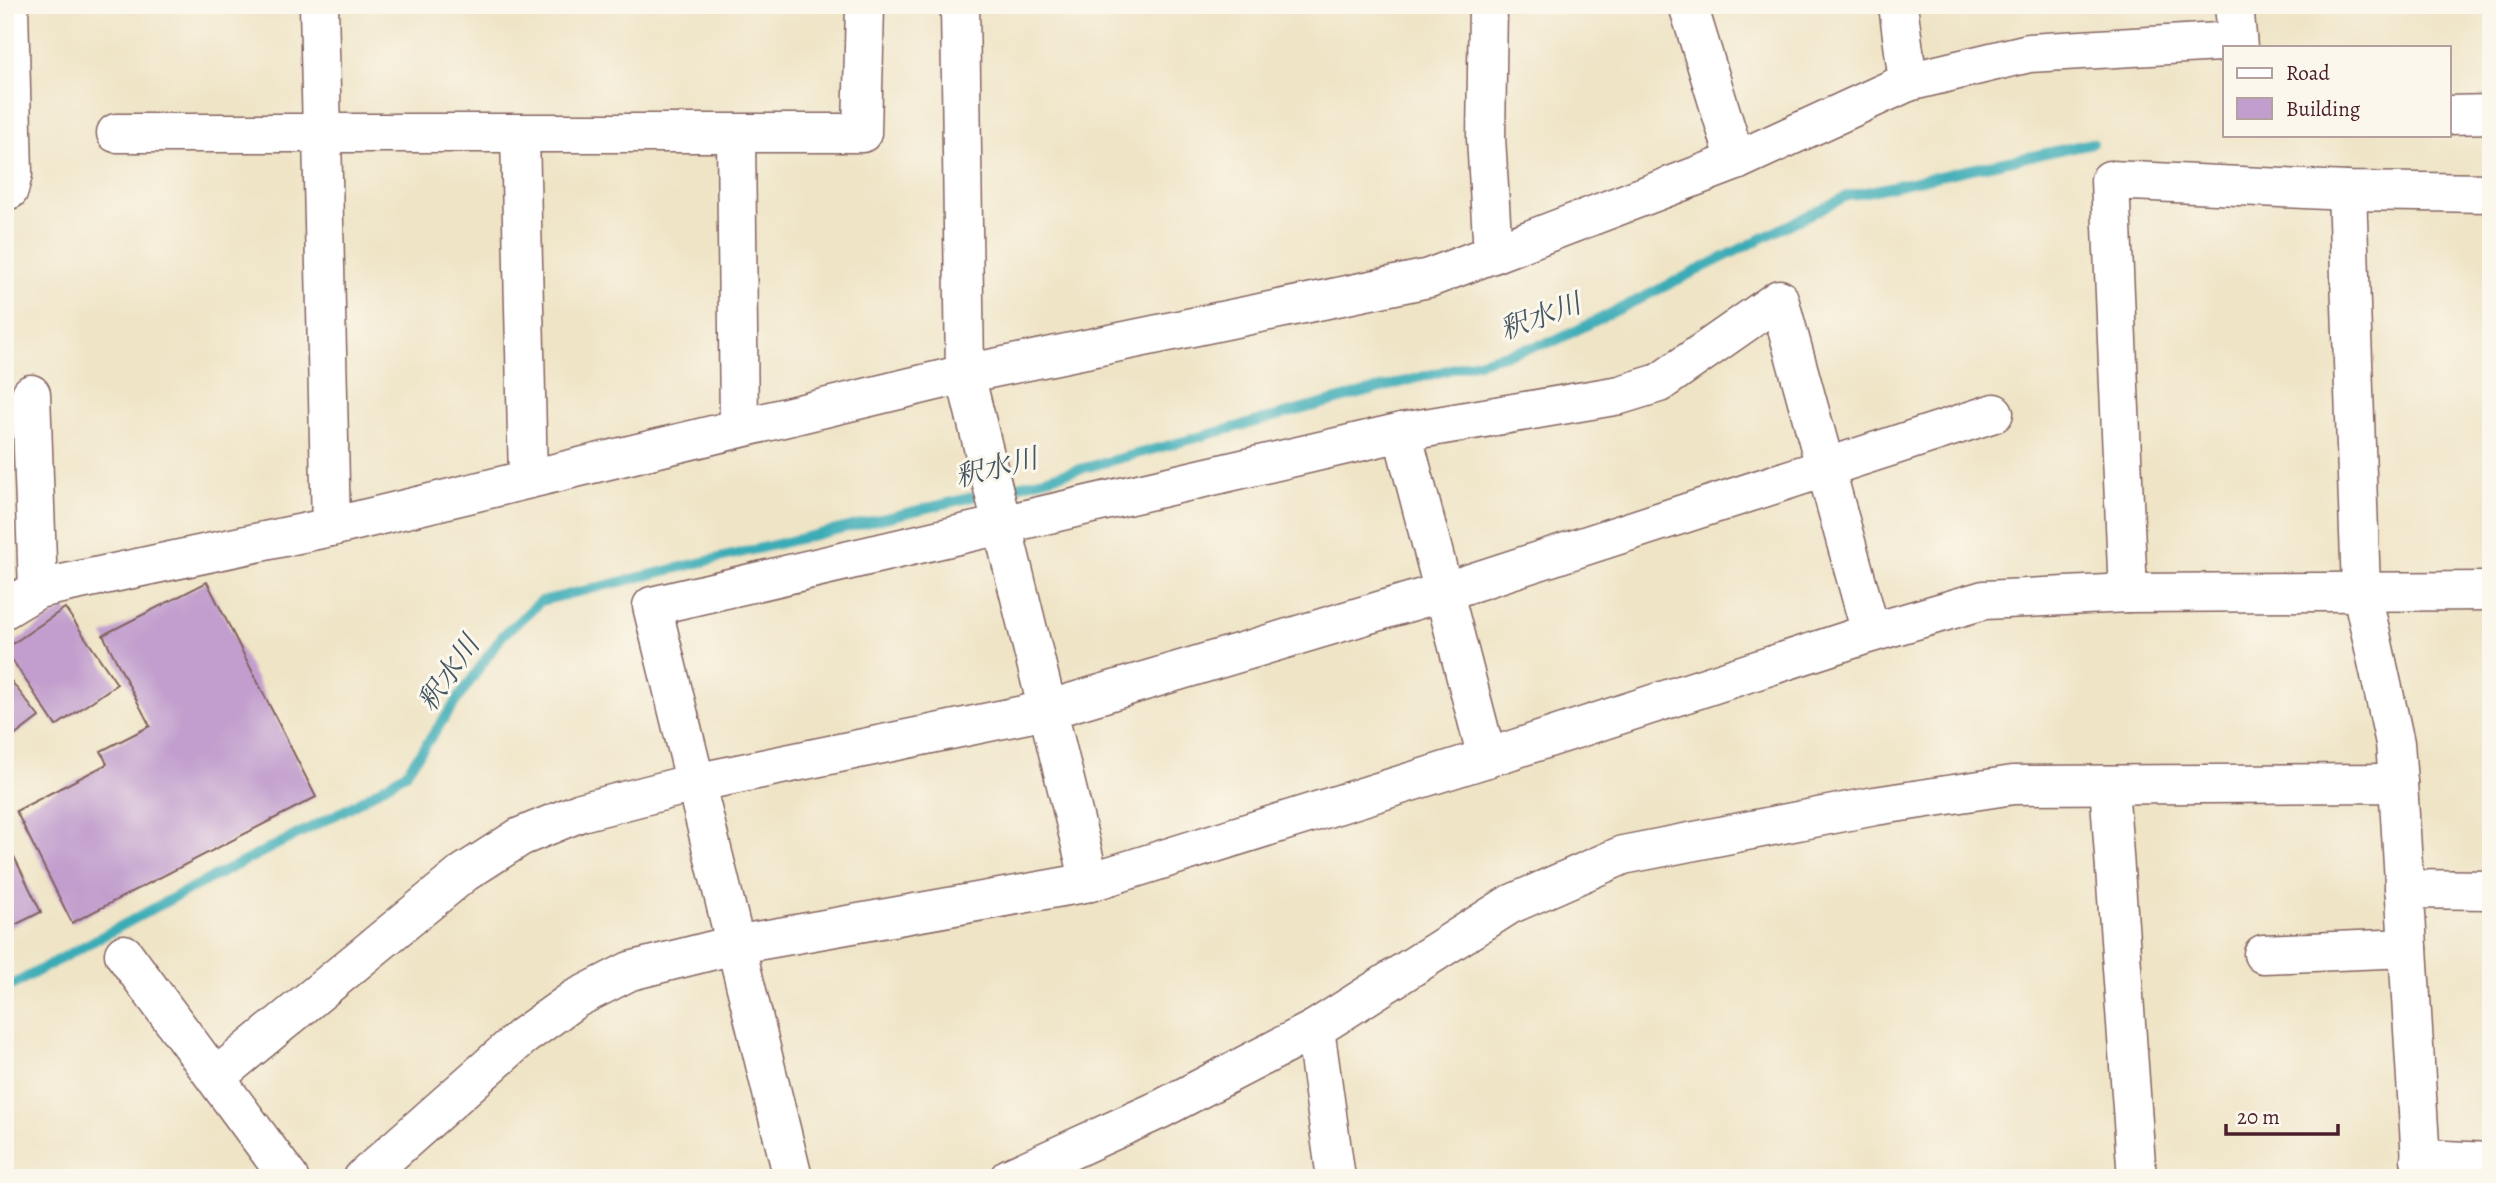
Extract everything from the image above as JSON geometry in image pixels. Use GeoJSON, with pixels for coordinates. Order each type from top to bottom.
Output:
{"type":"FeatureCollection","features":[{"type":"Feature","properties":{"kind":"street"},"geometry":{"type":"LineString","coordinates":[[5,191],[9,190],[13,174],[9,5]]}},
{"type":"Feature","properties":{"kind":"street"},"geometry":{"type":"LineString","coordinates":[[319,5],[331,527]]}},
{"type":"Feature","properties":{"kind":"street"},"geometry":{"type":"LineString","coordinates":[[117,133],[862,133],[864,5]]}},
{"type":"Feature","properties":{"kind":"street"},"geometry":{"type":"LineString","coordinates":[[960,5],[965,374],[1090,882]]}},
{"type":"Feature","properties":{"kind":"street"},"geometry":{"type":"LineString","coordinates":[[1488,5],[1486,138],[1493,254]]}},
{"type":"Feature","properties":{"kind":"street"},"geometry":{"type":"LineString","coordinates":[[1688,5],[1736,161]]}},
{"type":"Feature","properties":{"kind":"street"},"geometry":{"type":"LineString","coordinates":[[1898,5],[1908,82]]}},
{"type":"Feature","properties":{"kind":"street"},"geometry":{"type":"LineString","coordinates":[[5,609],[38,589],[331,527],[965,374],[1429,278],[1736,161],[1908,82],[2029,53],[2236,31]]}},
{"type":"Feature","properties":{"kind":"street"},"geometry":{"type":"LineString","coordinates":[[2450,115],[2491,114]]}},
{"type":"Feature","properties":{"kind":"street"},"geometry":{"type":"LineString","coordinates":[[736,134],[739,428]]}},
{"type":"Feature","properties":{"kind":"street"},"geometry":{"type":"LineString","coordinates":[[520,135],[528,479]]}},
{"type":"Feature","properties":{"kind":"street"},"geometry":{"type":"LineString","coordinates":[[2128,593],[2110,180],[2347,191],[2491,193]]}},
{"type":"Feature","properties":{"kind":"street"},"geometry":{"type":"LineString","coordinates":[[2347,191],[2361,589],[2395,743],[2421,1169],[2491,1162]]}},
{"type":"Feature","properties":{"kind":"street"},"geometry":{"type":"LineString","coordinates":[[793,1178],[652,606],[1402,432],[1620,395],[1659,383],[1779,299],[1871,633]]}},
{"type":"Feature","properties":{"kind":"street"},"geometry":{"type":"LineString","coordinates":[[31,394],[38,589]]}},
{"type":"Feature","properties":{"kind":"street"},"geometry":{"type":"LineString","coordinates":[[217,1076],[464,873],[520,837],[581,811],[694,783],[1047,710],[1443,592],[1994,413]]}},
{"type":"Feature","properties":{"kind":"street"},"geometry":{"type":"LineString","coordinates":[[1402,432],[1487,758]]}},
{"type":"Feature","properties":{"kind":"street"},"geometry":{"type":"LineString","coordinates":[[363,1178],[522,1037],[575,999],[630,971],[734,945],[1090,882],[1487,758],[1871,633],[1984,600],[2128,593],[2361,589],[2491,591]]}},
{"type":"Feature","properties":{"kind":"street"},"geometry":{"type":"LineString","coordinates":[[1009,1178],[1161,1109],[1315,1029],[1509,905],[1623,855],[1875,806],[2013,785],[2398,783]]}},
{"type":"Feature","properties":{"kind":"street"},"geometry":{"type":"LineString","coordinates":[[2109,785],[2137,1178]]}},
{"type":"Feature","properties":{"kind":"street"},"geometry":{"type":"LineString","coordinates":[[2404,889],[2491,890]]}},
{"type":"Feature","properties":{"kind":"street"},"geometry":{"type":"LineString","coordinates":[[2263,954],[2408,948]]}},
{"type":"Feature","properties":{"kind":"street"},"geometry":{"type":"LineString","coordinates":[[124,954],[217,1076],[289,1178]]}},
{"type":"Feature","properties":{"kind":"street"},"geometry":{"type":"LineString","coordinates":[[1315,1029],[1336,1178]]}},
{"type":"Feature","properties":{"kind":"building"},"geometry":{"type":"Polygon","coordinates":[[[207,582],[316,797],[72,923],[16,811],[107,764],[101,751],[150,726],[103,635],[207,582]]]}},
{"type":"Feature","properties":{"kind":"building"},"geometry":{"type":"Polygon","coordinates":[[[65,608],[117,684],[56,726],[5,649],[65,608]]]}},
{"type":"Feature","properties":{"kind":"building"},"geometry":{"type":"Polygon","coordinates":[[[5,673],[39,717],[5,743],[5,673]]]}},
{"type":"Feature","properties":{"kind":"building"},"geometry":{"type":"Polygon","coordinates":[[[5,838],[41,912],[5,930],[5,838]]]}},
{"type":"Feature","properties":{"kind":"waterway","name":"釈水川"},"geometry":{"type":"LineString","coordinates":[[5,989],[182,893],[349,808],[406,773],[502,636],[541,601],[1010,488],[1555,341],[1847,196],[2092,143]]}}]}
